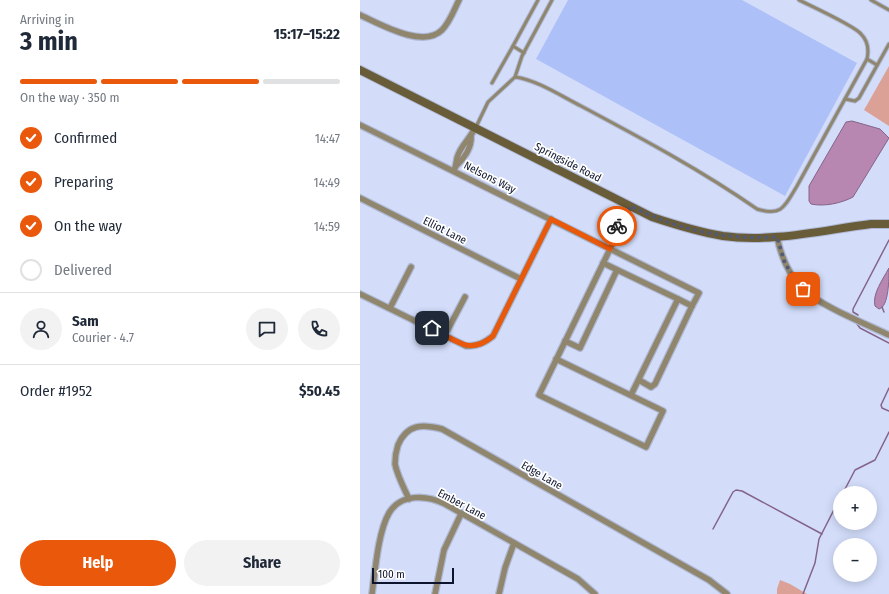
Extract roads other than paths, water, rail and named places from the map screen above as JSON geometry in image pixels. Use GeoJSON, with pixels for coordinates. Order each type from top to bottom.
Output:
{"type":"FeatureCollection","features":[{"type":"Feature","properties":{"kind":"main road","name":"Springside Road"},"geometry":{"type":"LineString","coordinates":[[360,70],[473,132],[629,210],[699,232],[724,236],[777,237],[871,224],[889,224]]}},
{"type":"Feature","properties":{"kind":"street"},"geometry":{"type":"LineString","coordinates":[[360,16],[410,36],[424,38],[434,36],[442,30],[459,0]]}},
{"type":"Feature","properties":{"kind":"street","name":"Nelsons Way"},"geometry":{"type":"LineString","coordinates":[[360,125],[455,168],[551,219],[699,293],[692,306]]}},
{"type":"Feature","properties":{"kind":"street"},"geometry":{"type":"LineString","coordinates":[[455,168],[457,158],[466,140],[473,132]]}},
{"type":"Feature","properties":{"kind":"street","name":"Elliot Lane"},"geometry":{"type":"LineString","coordinates":[[360,198],[521,279]]}},
{"type":"Feature","properties":{"kind":"street"},"geometry":{"type":"LineString","coordinates":[[556,359],[663,411],[646,447],[539,395],[556,359],[613,243],[612,236],[622,216],[629,210]]}},
{"type":"Feature","properties":{"kind":"street"},"geometry":{"type":"LineString","coordinates":[[360,294],[466,346],[476,346],[486,342],[493,336],[551,219]]}},
{"type":"Feature","properties":{"kind":"street"},"geometry":{"type":"LineString","coordinates":[[777,237],[785,264],[803,289],[822,302],[889,335]]}},
{"type":"Feature","properties":{"kind":"street"},"geometry":{"type":"LineString","coordinates":[[603,263],[692,306],[655,384],[651,387],[639,380]]}},
{"type":"Feature","properties":{"kind":"street"},"geometry":{"type":"LineString","coordinates":[[390,308],[411,267]]}},
{"type":"Feature","properties":{"kind":"street"},"geometry":{"type":"LineString","coordinates":[[565,341],[580,348],[618,270]]}},
{"type":"Feature","properties":{"kind":"street"},"geometry":{"type":"LineString","coordinates":[[445,335],[465,297]]}},
{"type":"Feature","properties":{"kind":"street"},"geometry":{"type":"LineString","coordinates":[[631,395],[678,299]]}},
{"type":"Feature","properties":{"kind":"street","name":"Edge Lane"},"geometry":{"type":"LineString","coordinates":[[409,499],[395,463],[400,440],[405,432],[423,426],[442,429],[709,580],[727,594]]}},
{"type":"Feature","properties":{"kind":"street","name":"Ember Lane"},"geometry":{"type":"LineString","coordinates":[[409,499],[415,497],[430,498],[462,514],[578,580],[595,594]]}},
{"type":"Feature","properties":{"kind":"street"},"geometry":{"type":"LineString","coordinates":[[372,594],[381,535],[390,513],[401,502],[409,499]]}},
{"type":"Feature","properties":{"kind":"street"},"geometry":{"type":"LineString","coordinates":[[435,594],[442,555],[462,514]]}},
{"type":"Feature","properties":{"kind":"street"},"geometry":{"type":"LineString","coordinates":[[499,594],[505,568],[514,543]]}},
{"type":"Feature","properties":{"kind":"lane"},"geometry":{"type":"LineString","coordinates":[[492,83],[538,0]]}},
{"type":"Feature","properties":{"kind":"lane"},"geometry":{"type":"LineString","coordinates":[[473,132],[488,102],[515,77],[524,53],[552,0]]}},
{"type":"Feature","properties":{"kind":"lane"},"geometry":{"type":"LineString","coordinates":[[515,77],[522,78],[557,94],[643,139],[757,209],[768,212],[777,212],[786,205],[867,59],[868,53],[867,43],[861,33],[799,0]]}},
{"type":"Feature","properties":{"kind":"lane"},"geometry":{"type":"LineString","coordinates":[[871,0],[889,10]]}},
{"type":"Feature","properties":{"kind":"lane"},"geometry":{"type":"LineString","coordinates":[[845,99],[855,101],[859,98],[889,44]]}},
{"type":"Feature","properties":{"kind":"lane"},"geometry":{"type":"LineString","coordinates":[[513,46],[524,53]]}},
{"type":"Feature","properties":{"kind":"lane"},"geometry":{"type":"LineString","coordinates":[[867,59],[877,65]]}},
{"type":"Feature","properties":{"kind":"waterway"},"geometry":{"type":"LineString","coordinates":[[858,315],[853,312],[853,309],[889,240]]}},
{"type":"Feature","properties":{"kind":"waterway"},"geometry":{"type":"LineString","coordinates":[[882,307],[884,312]]}},
{"type":"Feature","properties":{"kind":"waterway"},"geometry":{"type":"LineString","coordinates":[[857,324],[860,328],[889,343]]}},
{"type":"Feature","properties":{"kind":"waterway"},"geometry":{"type":"LineString","coordinates":[[889,388],[881,405],[882,408],[889,411]]}},
{"type":"Feature","properties":{"kind":"waterway"},"geometry":{"type":"LineString","coordinates":[[847,486],[855,470],[875,460],[889,432]]}},
{"type":"Feature","properties":{"kind":"waterway"},"geometry":{"type":"LineString","coordinates":[[713,529],[733,492],[736,490],[742,491],[822,534]]}},
{"type":"Feature","properties":{"kind":"waterway"},"geometry":{"type":"LineString","coordinates":[[803,594],[815,563],[819,539],[833,512]]}}]}
